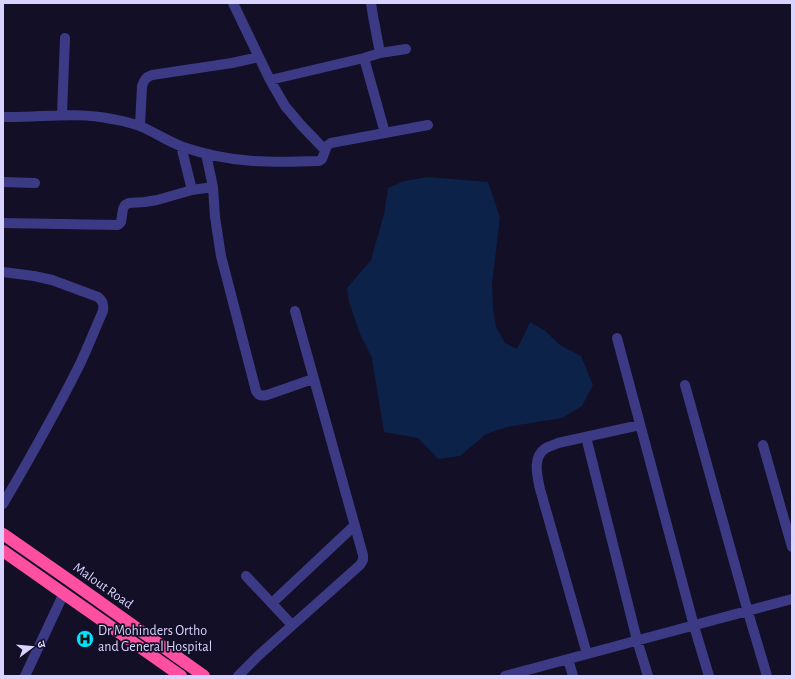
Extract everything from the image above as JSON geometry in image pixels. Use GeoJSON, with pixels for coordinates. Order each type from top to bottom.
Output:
{"type":"FeatureCollection","features":[{"type":"Feature","properties":{"kind":"highway","name":"Malout Road"},"geometry":{"type":"LineString","coordinates":[[3,534],[204,676]]}},
{"type":"Feature","properties":{"kind":"highway","name":"Malout Road"},"geometry":{"type":"LineString","coordinates":[[3,551],[181,676]]}},
{"type":"Feature","properties":{"kind":"street"},"geometry":{"type":"LineString","coordinates":[[233,3],[270,80],[285,106],[325,150]]}},
{"type":"Feature","properties":{"kind":"street"},"geometry":{"type":"LineString","coordinates":[[371,3],[380,53]]}},
{"type":"Feature","properties":{"kind":"street"},"geometry":{"type":"LineString","coordinates":[[62,114],[65,38]]}},
{"type":"Feature","properties":{"kind":"street"},"geometry":{"type":"LineString","coordinates":[[270,80],[380,53],[406,49]]}},
{"type":"Feature","properties":{"kind":"street"},"geometry":{"type":"LineString","coordinates":[[140,126],[142,86],[147,77],[152,75],[232,64],[259,57]]}},
{"type":"Feature","properties":{"kind":"street"},"geometry":{"type":"LineString","coordinates":[[364,58],[385,133]]}},
{"type":"Feature","properties":{"kind":"street"},"geometry":{"type":"LineString","coordinates":[[3,117],[62,114],[86,115],[111,119],[140,126],[181,146],[206,154],[229,159],[263,162],[318,161],[322,159],[327,146],[331,143],[428,126]]}},
{"type":"Feature","properties":{"kind":"street"},"geometry":{"type":"LineString","coordinates":[[181,146],[192,190]]}},
{"type":"Feature","properties":{"kind":"street"},"geometry":{"type":"LineString","coordinates":[[206,154],[221,256],[256,391],[258,395],[267,395],[313,379]]}},
{"type":"Feature","properties":{"kind":"street"},"geometry":{"type":"LineString","coordinates":[[3,182],[35,183]]}},
{"type":"Feature","properties":{"kind":"street"},"geometry":{"type":"LineString","coordinates":[[3,223],[118,225],[122,222],[123,209],[125,205],[129,203],[157,200],[192,190],[212,187]]}},
{"type":"Feature","properties":{"kind":"street"},"geometry":{"type":"LineString","coordinates":[[3,272],[52,280],[98,297],[102,300],[104,306],[80,363],[57,410],[3,504]]}},
{"type":"Feature","properties":{"kind":"street"},"geometry":{"type":"LineString","coordinates":[[238,676],[292,625],[360,566],[363,560],[363,554],[295,311]]}},
{"type":"Feature","properties":{"kind":"street"},"geometry":{"type":"LineString","coordinates":[[617,338],[694,626],[710,676]]}},
{"type":"Feature","properties":{"kind":"street"},"geometry":{"type":"LineString","coordinates":[[685,384],[767,676]]}},
{"type":"Feature","properties":{"kind":"street"},"geometry":{"type":"LineString","coordinates":[[587,654],[540,489],[537,461],[540,453],[547,447],[558,443],[640,425]]}},
{"type":"Feature","properties":{"kind":"street"},"geometry":{"type":"LineString","coordinates":[[586,437],[637,640],[648,676]]}},
{"type":"Feature","properties":{"kind":"street"},"geometry":{"type":"LineString","coordinates":[[764,445],[792,547]]}},
{"type":"Feature","properties":{"kind":"street"},"geometry":{"type":"LineString","coordinates":[[272,603],[354,526]]}},
{"type":"Feature","properties":{"kind":"street"},"geometry":{"type":"LineString","coordinates":[[246,576],[292,625]]}},
{"type":"Feature","properties":{"kind":"street"},"geometry":{"type":"LineString","coordinates":[[25,676],[64,593]]}},
{"type":"Feature","properties":{"kind":"street"},"geometry":{"type":"LineString","coordinates":[[505,676],[792,599]]}},
{"type":"Feature","properties":{"kind":"street"},"geometry":{"type":"LineString","coordinates":[[568,659],[573,676]]}},
{"type":"Feature","properties":{"kind":"water"},"geometry":{"type":"Polygon","coordinates":[[[428,177],[488,182],[500,217],[492,284],[493,308],[496,327],[505,343],[517,349],[530,322],[544,330],[560,345],[581,356],[593,385],[582,406],[562,418],[507,427],[486,434],[460,456],[438,459],[418,438],[384,432],[372,358],[360,334],[349,302],[347,288],[371,260],[384,214],[388,188],[404,181],[428,177]]]}},
{"type":"Feature","properties":{"kind":"place","name":"Dr Mohinders Ortho and General Hospital"},"geometry":{"type":"Point","coordinates":[85,639]}}]}
